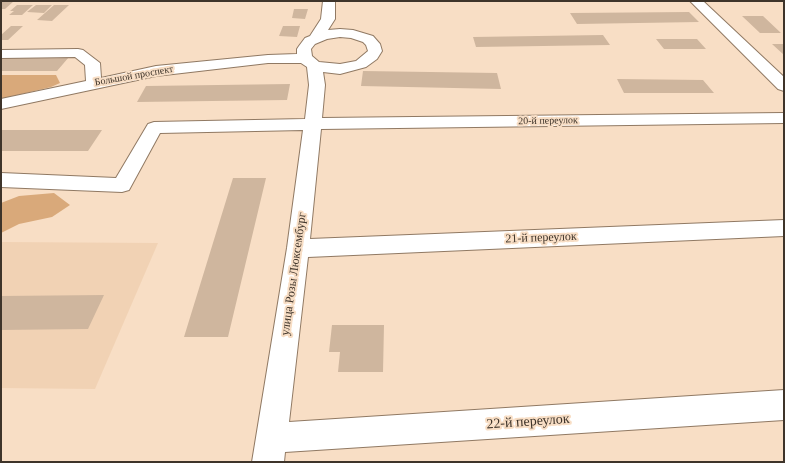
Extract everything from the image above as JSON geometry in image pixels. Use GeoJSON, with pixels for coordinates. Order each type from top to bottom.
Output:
{"type":"FeatureCollection","features":[{"type":"Feature","properties":{"kind":"street"},"geometry":{"type":"LineString","coordinates":[[316,38],[328,19],[329,1]]}},
{"type":"Feature","properties":{"kind":"street"},"geometry":{"type":"LineString","coordinates":[[703,2],[784,86]]}},
{"type":"Feature","properties":{"kind":"street"},"geometry":{"type":"LineString","coordinates":[[328,19],[340,32]]}},
{"type":"Feature","properties":{"kind":"street"},"geometry":{"type":"LineString","coordinates":[[340,32],[353,34],[368,39],[373,44],[375,52],[361,64],[340,69],[310,64],[310,41],[340,32]]}},
{"type":"Feature","properties":{"kind":"street"},"geometry":{"type":"LineString","coordinates":[[1,54],[78,53],[92,63],[94,83]]}},
{"type":"Feature","properties":{"kind":"street","name":"Большой проспект"},"geometry":{"type":"LineString","coordinates":[[1,104],[156,71],[268,59],[310,64]]}},
{"type":"Feature","properties":{"kind":"street","name":"улица Розы Люксембург"},"geometry":{"type":"LineString","coordinates":[[269,450],[298,248],[313,124],[310,64]]}},
{"type":"Feature","properties":{"kind":"street","name":"20-й переулок"},"geometry":{"type":"LineString","coordinates":[[1,180],[122,185],[154,128],[313,124],[784,118]]}},
{"type":"Feature","properties":{"kind":"street","name":"21-й переулок"},"geometry":{"type":"LineString","coordinates":[[298,248],[784,228]]}},
{"type":"Feature","properties":{"kind":"street","name":"22-й переулок"},"geometry":{"type":"LineString","coordinates":[[269,450],[784,406]]}},
{"type":"Feature","properties":{"kind":"shaded area"},"geometry":{"type":"Polygon","coordinates":[[[1,75],[56,75],[60,83],[51,87],[1,99],[1,75]]]}},
{"type":"Feature","properties":{"kind":"shaded area"},"geometry":{"type":"Polygon","coordinates":[[[54,193],[70,205],[52,217],[19,224],[1,233],[1,203],[19,196],[54,193]]]}},
{"type":"Feature","properties":{"kind":"shaded area"},"geometry":{"type":"Polygon","coordinates":[[[1,242],[158,243],[95,389],[1,388],[1,242]]]}},
{"type":"Feature","properties":{"kind":"building"},"geometry":{"type":"Polygon","coordinates":[[[1,1],[14,1],[5,9],[1,9],[1,1]]]}},
{"type":"Feature","properties":{"kind":"building"},"geometry":{"type":"Polygon","coordinates":[[[17,5],[33,5],[22,15],[9,15],[14,11],[10,11],[17,5]]]}},
{"type":"Feature","properties":{"kind":"building"},"geometry":{"type":"Polygon","coordinates":[[[36,5],[52,5],[44,13],[27,12],[36,5]]]}},
{"type":"Feature","properties":{"kind":"building"},"geometry":{"type":"Polygon","coordinates":[[[54,5],[69,5],[52,21],[37,20],[54,5]]]}},
{"type":"Feature","properties":{"kind":"building"},"geometry":{"type":"Polygon","coordinates":[[[294,9],[308,9],[305,19],[292,18],[294,9]]]}},
{"type":"Feature","properties":{"kind":"building"},"geometry":{"type":"Polygon","coordinates":[[[689,12],[699,22],[577,24],[570,13],[689,12]]]}},
{"type":"Feature","properties":{"kind":"building"},"geometry":{"type":"Polygon","coordinates":[[[742,16],[763,16],[781,33],[760,33],[742,16]]]}},
{"type":"Feature","properties":{"kind":"building"},"geometry":{"type":"Polygon","coordinates":[[[11,26],[23,26],[8,40],[1,40],[1,35],[11,26]]]}},
{"type":"Feature","properties":{"kind":"building"},"geometry":{"type":"Polygon","coordinates":[[[283,26],[300,26],[297,37],[279,36],[283,26]]]}},
{"type":"Feature","properties":{"kind":"building"},"geometry":{"type":"Polygon","coordinates":[[[603,35],[610,45],[476,47],[473,37],[603,35]]]}},
{"type":"Feature","properties":{"kind":"building"},"geometry":{"type":"Polygon","coordinates":[[[656,39],[697,39],[706,49],[664,49],[656,39]]]}},
{"type":"Feature","properties":{"kind":"building"},"geometry":{"type":"Polygon","coordinates":[[[772,44],[784,44],[784,55],[772,44]]]}},
{"type":"Feature","properties":{"kind":"building"},"geometry":{"type":"Polygon","coordinates":[[[69,57],[57,71],[1,71],[1,58],[69,57]]]}},
{"type":"Feature","properties":{"kind":"building"},"geometry":{"type":"Polygon","coordinates":[[[363,71],[497,73],[501,89],[361,86],[363,71]]]}},
{"type":"Feature","properties":{"kind":"building"},"geometry":{"type":"Polygon","coordinates":[[[617,79],[703,80],[714,93],[624,93],[617,79]]]}},
{"type":"Feature","properties":{"kind":"building"},"geometry":{"type":"Polygon","coordinates":[[[290,84],[287,100],[137,102],[146,86],[290,84]]]}},
{"type":"Feature","properties":{"kind":"building"},"geometry":{"type":"Polygon","coordinates":[[[1,130],[102,130],[88,151],[1,151],[1,130]]]}},
{"type":"Feature","properties":{"kind":"building"},"geometry":{"type":"Polygon","coordinates":[[[233,178],[266,178],[228,337],[184,337],[233,178]]]}},
{"type":"Feature","properties":{"kind":"building"},"geometry":{"type":"Polygon","coordinates":[[[104,295],[88,329],[1,330],[1,296],[104,295]]]}},
{"type":"Feature","properties":{"kind":"building"},"geometry":{"type":"Polygon","coordinates":[[[332,325],[384,325],[383,372],[338,372],[340,352],[329,352],[332,325]]]}}]}
